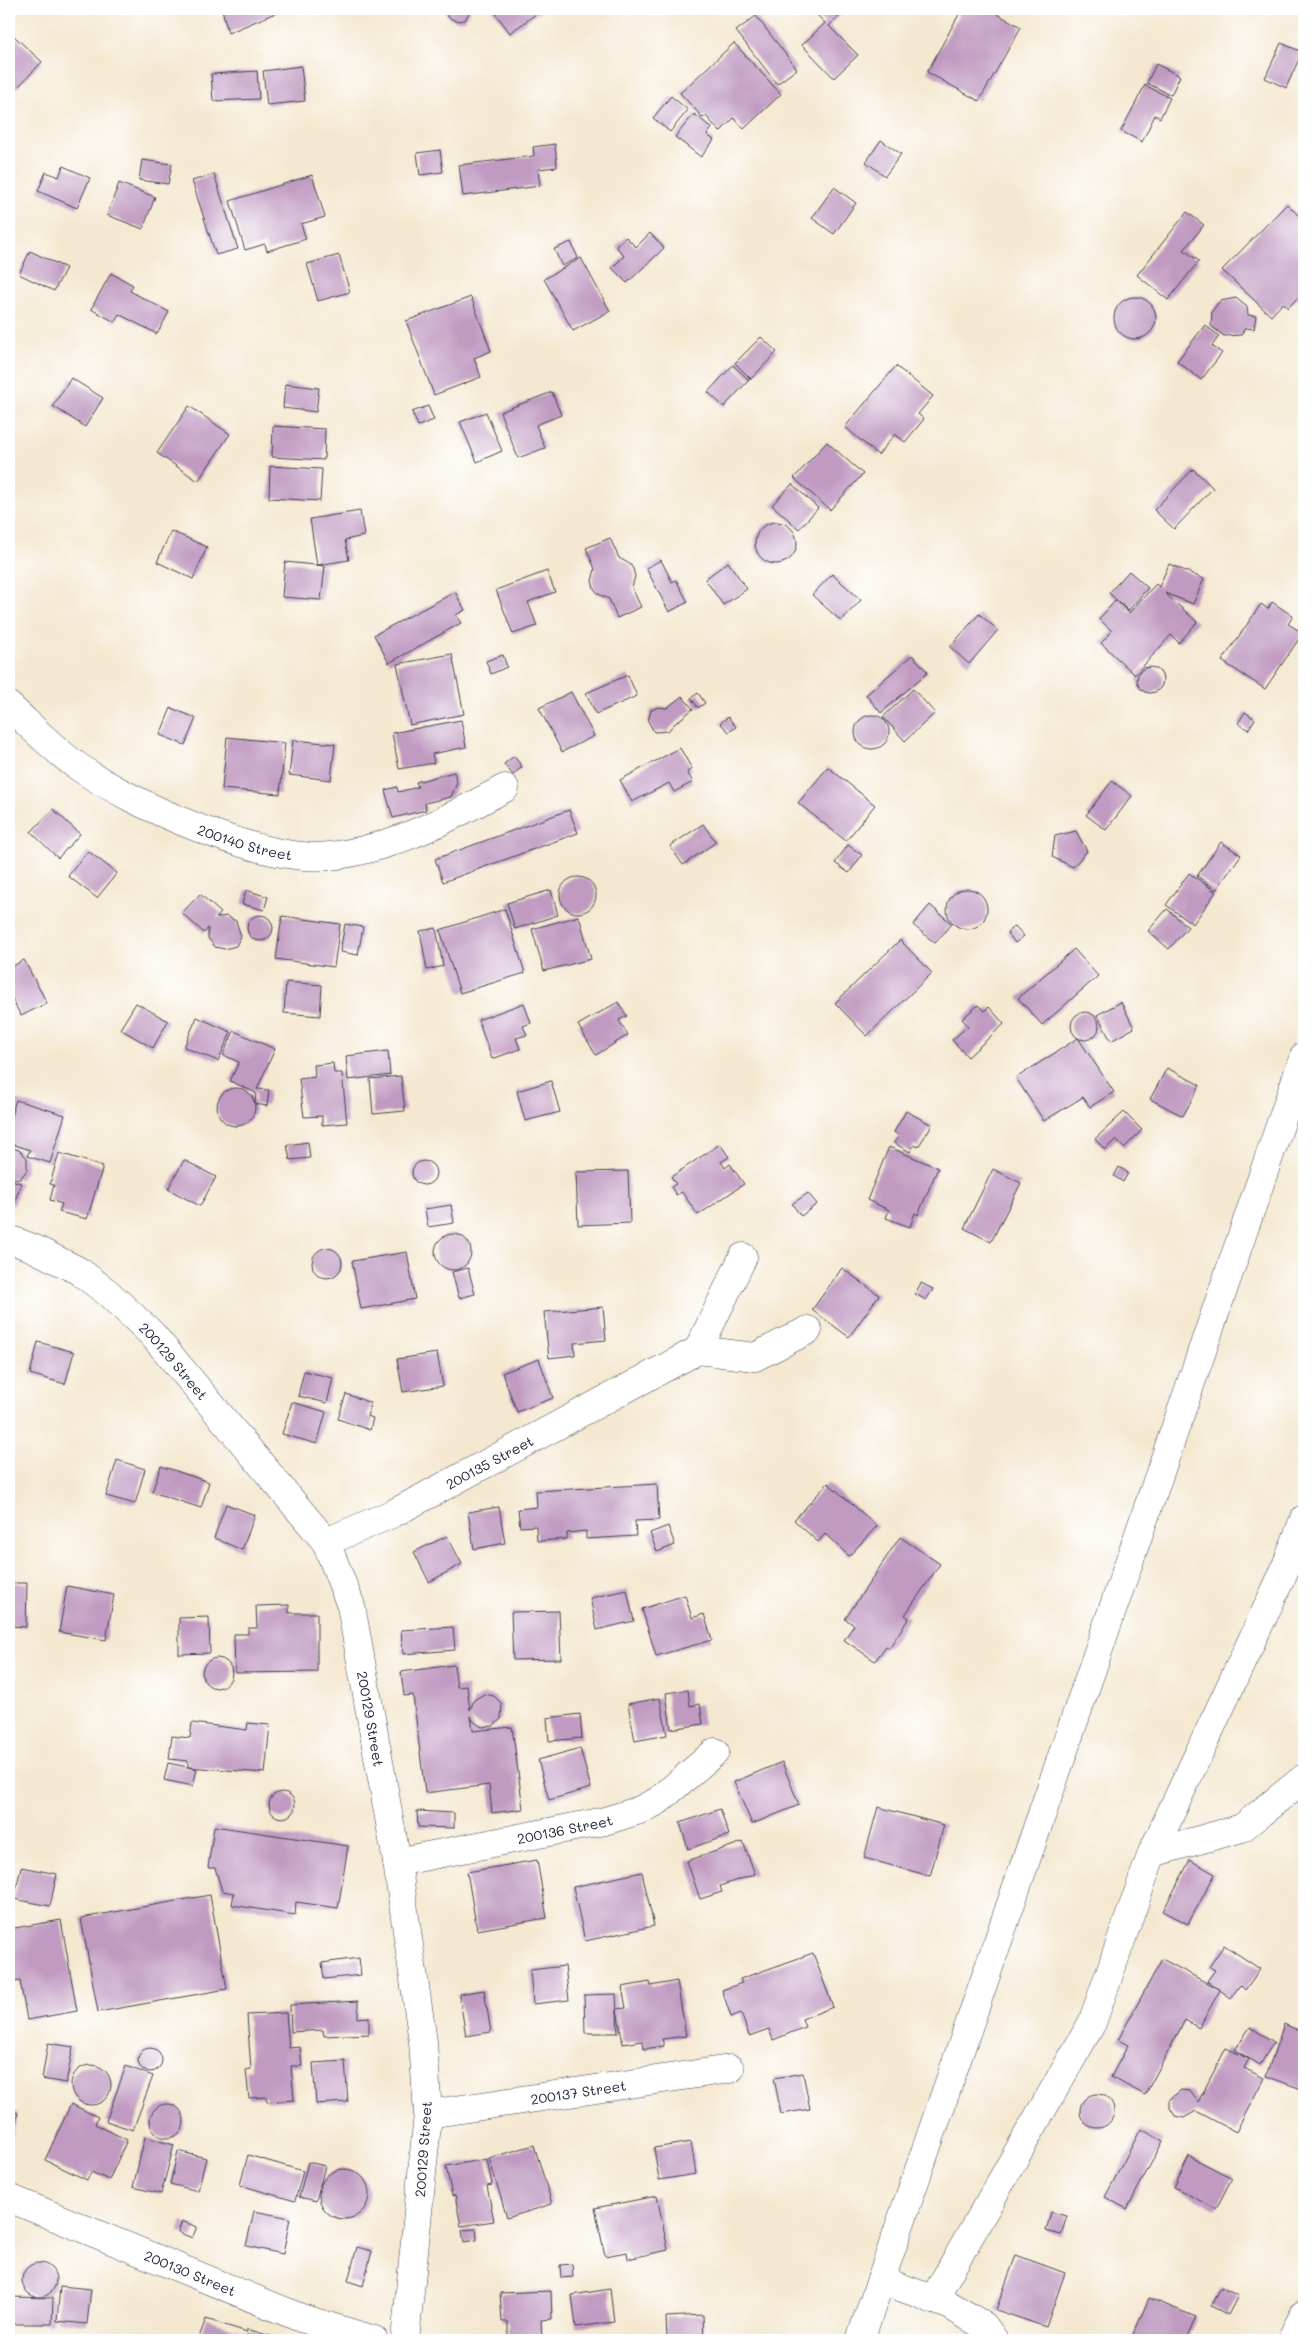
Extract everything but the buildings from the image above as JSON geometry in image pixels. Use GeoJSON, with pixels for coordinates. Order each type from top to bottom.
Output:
{"type":"FeatureCollection","features":[{"type":"Feature","properties":{"kind":"street","name":"200140 Street"},"geometry":{"type":"LineString","coordinates":[[9,706],[77,766],[140,802],[240,844],[284,854],[329,856],[374,847],[438,824],[505,788]]}},
{"type":"Feature","properties":{"kind":"street"},"geometry":{"type":"LineString","coordinates":[[860,2340],[1304,1056]]}},
{"type":"Feature","properties":{"kind":"street","name":"200129 Street"},"geometry":{"type":"LineString","coordinates":[[9,1239],[33,1248],[79,1271],[108,1293],[152,1334],[326,1542],[351,1606],[397,1862],[423,2042],[428,2114],[405,2340]]}},
{"type":"Feature","properties":{"kind":"street"},"geometry":{"type":"LineString","coordinates":[[743,1257],[698,1350],[755,1357],[808,1330]]}},
{"type":"Feature","properties":{"kind":"street","name":"200135 Street"},"geometry":{"type":"LineString","coordinates":[[326,1542],[394,1513],[698,1350]]}},
{"type":"Feature","properties":{"kind":"street"},"geometry":{"type":"LineString","coordinates":[[933,2300],[1092,2022],[1152,1853],[1283,1574],[1304,1519]]}},
{"type":"Feature","properties":{"kind":"street","name":"200136 Street"},"geometry":{"type":"LineString","coordinates":[[397,1862],[605,1820],[640,1810],[658,1801],[715,1752]]}},
{"type":"Feature","properties":{"kind":"street"},"geometry":{"type":"LineString","coordinates":[[1152,1853],[1242,1828],[1304,1778]]}},
{"type":"Feature","properties":{"kind":"street","name":"200137 Street"},"geometry":{"type":"LineString","coordinates":[[428,2114],[730,2069]]}},
{"type":"Feature","properties":{"kind":"street","name":"200130 Street"},"geometry":{"type":"LineString","coordinates":[[9,2198],[301,2318],[374,2340]]}},
{"type":"Feature","properties":{"kind":"street"},"geometry":{"type":"LineString","coordinates":[[881,2280],[951,2306],[984,2326],[994,2340]]}},
{"type":"Feature","properties":{"kind":"street"},"geometry":{"type":"LineString","coordinates":[[1291,2340],[1304,2314]]}}]}
